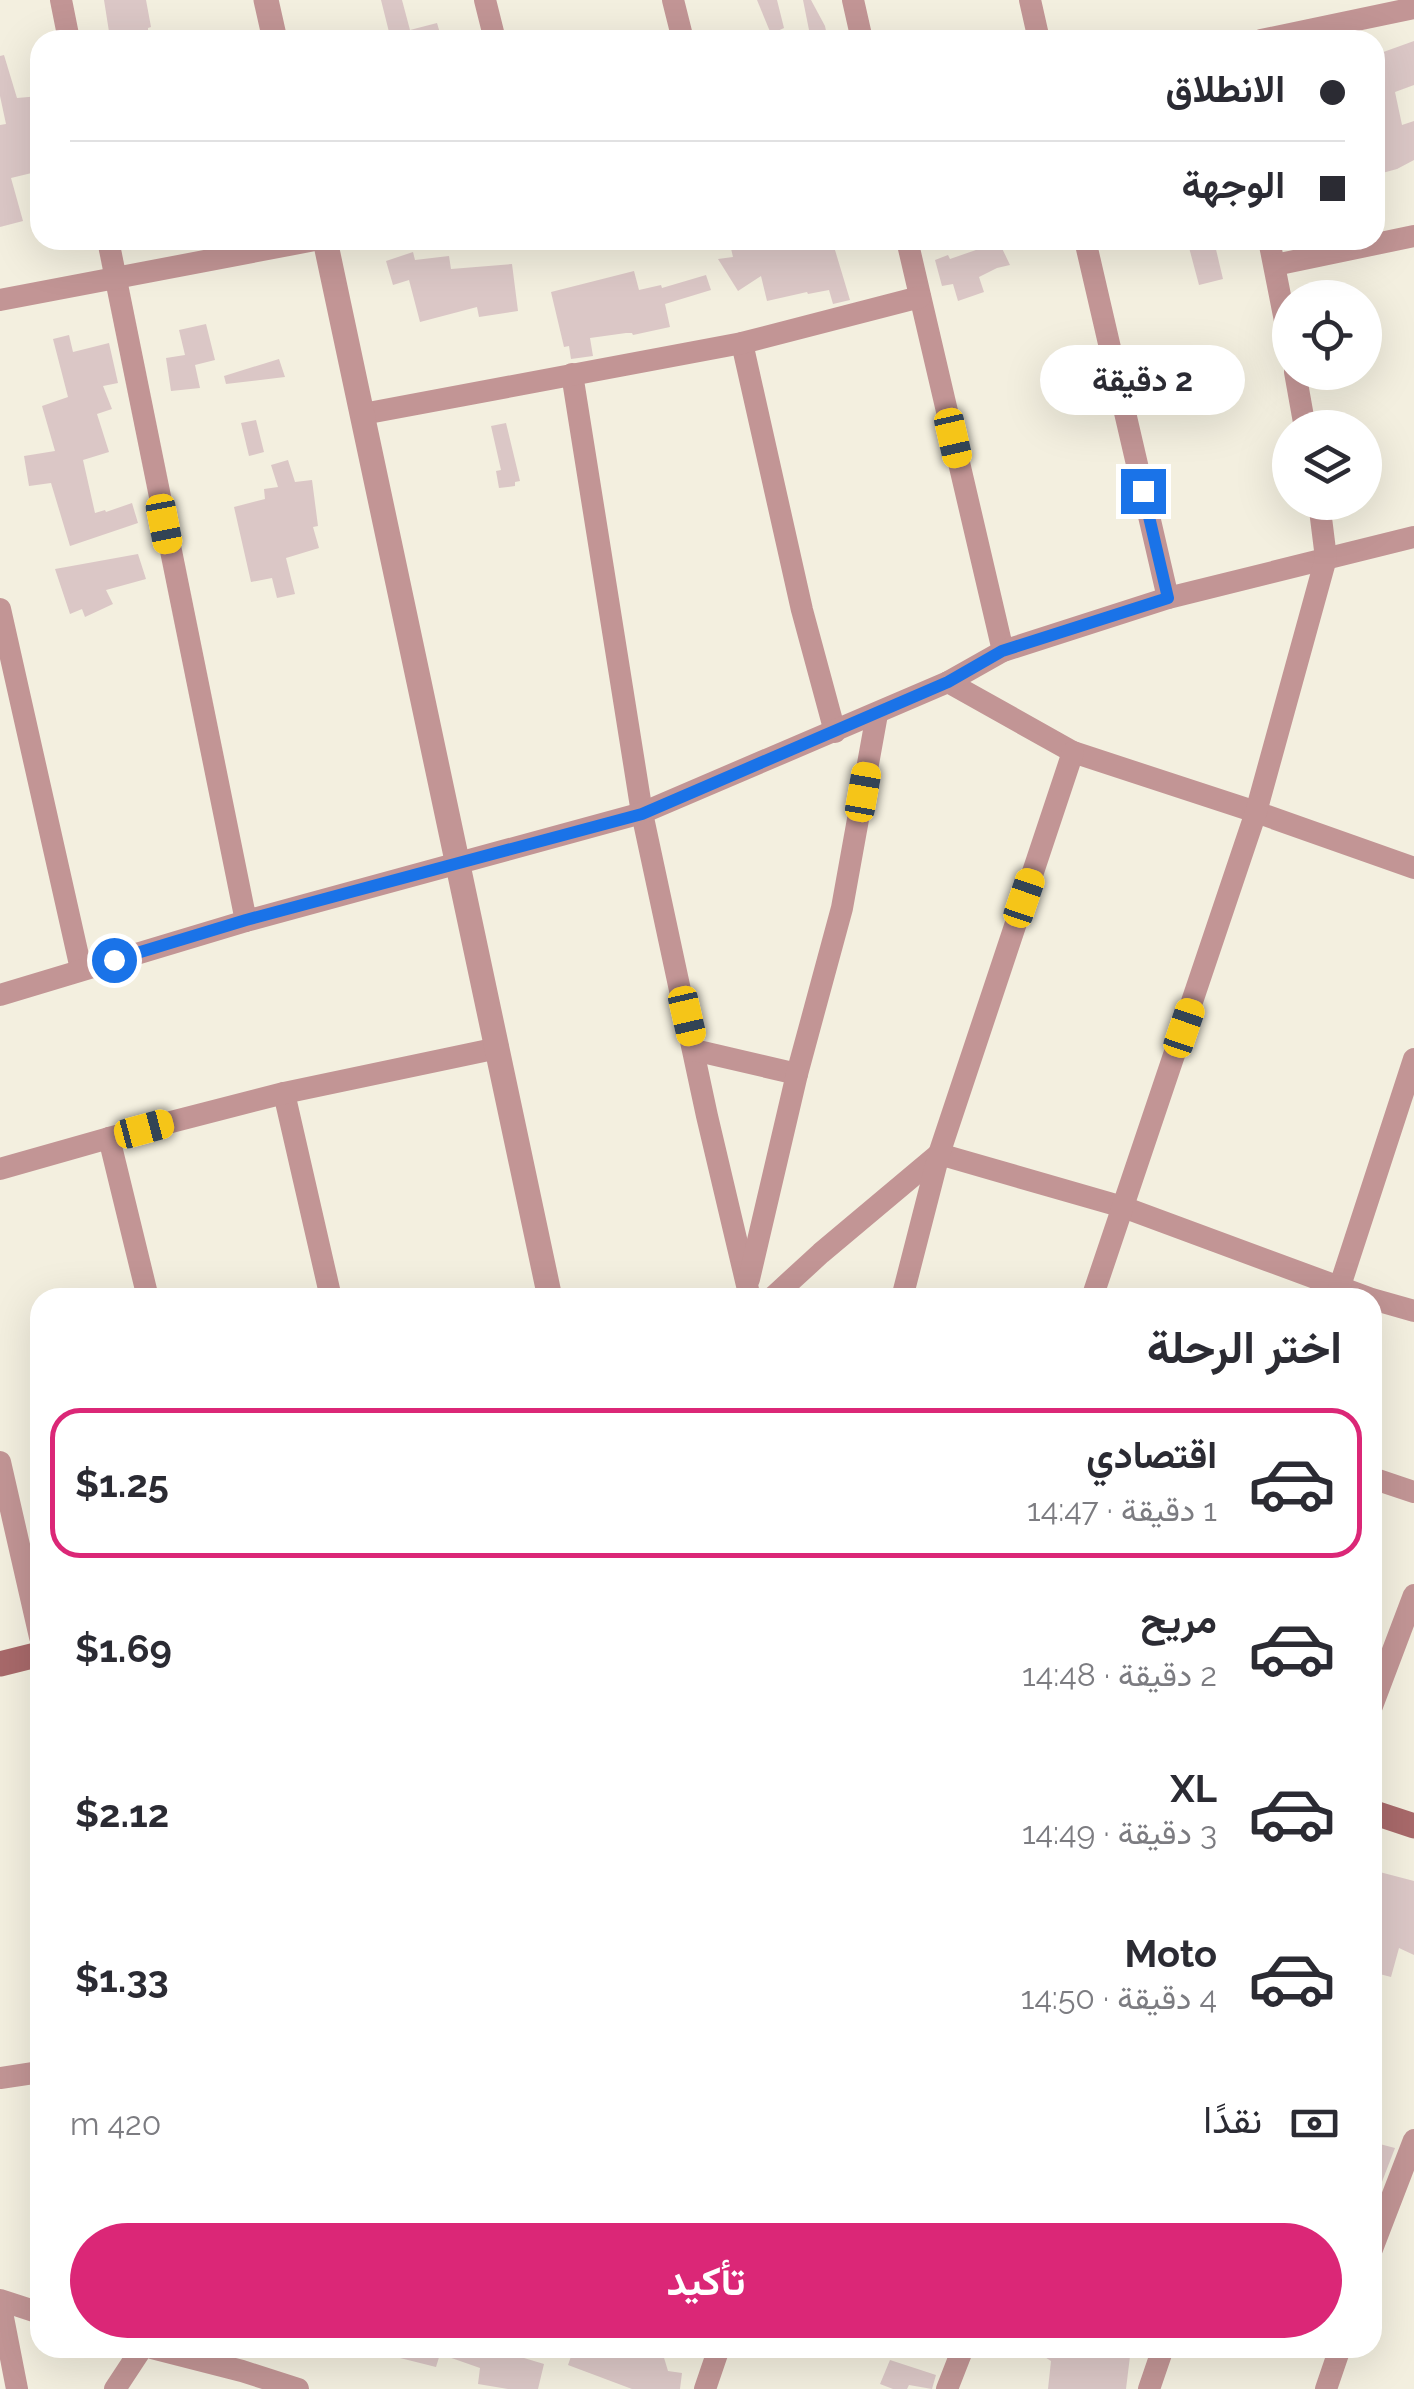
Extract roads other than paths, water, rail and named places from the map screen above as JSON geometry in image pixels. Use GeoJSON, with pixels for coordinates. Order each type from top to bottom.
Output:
{"type":"FeatureCollection","features":[{"type":"Feature","properties":{"kind":"main road"},"geometry":{"type":"LineString","coordinates":[[0,1664],[30,1656]]}},
{"type":"Feature","properties":{"kind":"main road"},"geometry":{"type":"LineString","coordinates":[[1382,1815],[1414,1826]]}},
{"type":"Feature","properties":{"kind":"street"},"geometry":{"type":"LineString","coordinates":[[61,0],[67,30]]}},
{"type":"Feature","properties":{"kind":"street"},"geometry":{"type":"LineString","coordinates":[[266,0],[274,30]]}},
{"type":"Feature","properties":{"kind":"street"},"geometry":{"type":"LineString","coordinates":[[485,0],[493,30]]}},
{"type":"Feature","properties":{"kind":"street"},"geometry":{"type":"LineString","coordinates":[[673,0],[680,30]]}},
{"type":"Feature","properties":{"kind":"street"},"geometry":{"type":"LineString","coordinates":[[852,0],[860,30]]}},
{"type":"Feature","properties":{"kind":"street"},"geometry":{"type":"LineString","coordinates":[[1030,0],[1037,30]]}},
{"type":"Feature","properties":{"kind":"street"},"geometry":{"type":"LineString","coordinates":[[1309,30],[1414,8]]}},
{"type":"Feature","properties":{"kind":"street"},"geometry":{"type":"LineString","coordinates":[[1385,242],[1414,236]]}},
{"type":"Feature","properties":{"kind":"street"},"geometry":{"type":"LineString","coordinates":[[110,250],[246,920]]}},
{"type":"Feature","properties":{"kind":"street"},"geometry":{"type":"LineString","coordinates":[[0,300],[262,250]]}},
{"type":"Feature","properties":{"kind":"street"},"geometry":{"type":"LineString","coordinates":[[327,250],[548,1288]]}},
{"type":"Feature","properties":{"kind":"street"},"geometry":{"type":"LineString","coordinates":[[909,250],[1002,651]]}},
{"type":"Feature","properties":{"kind":"street"},"geometry":{"type":"LineString","coordinates":[[1087,250],[1168,598]]}},
{"type":"Feature","properties":{"kind":"street"},"geometry":{"type":"LineString","coordinates":[[1272,250],[1278,280]]}},
{"type":"Feature","properties":{"kind":"street"},"geometry":{"type":"LineString","coordinates":[[1275,264],[1344,250]]}},
{"type":"Feature","properties":{"kind":"street"},"geometry":{"type":"LineString","coordinates":[[364,414],[742,343],[920,297]]}},
{"type":"Feature","properties":{"kind":"street"},"geometry":{"type":"LineString","coordinates":[[742,343],[802,610],[835,732]]}},
{"type":"Feature","properties":{"kind":"street"},"geometry":{"type":"LineString","coordinates":[[572,374],[642,814],[706,1116],[748,1288]]}},
{"type":"Feature","properties":{"kind":"street"},"geometry":{"type":"LineString","coordinates":[[1095,1288],[1256,812],[1326,558],[1321,520]]}},
{"type":"Feature","properties":{"kind":"street"},"geometry":{"type":"LineString","coordinates":[[0,996],[246,920],[642,814],[948,682],[1002,651],[1168,598],[1414,538]]}},
{"type":"Feature","properties":{"kind":"street"},"geometry":{"type":"LineString","coordinates":[[0,609],[81,970]]}},
{"type":"Feature","properties":{"kind":"street"},"geometry":{"type":"LineString","coordinates":[[948,682],[1073,752],[1414,868]]}},
{"type":"Feature","properties":{"kind":"street"},"geometry":{"type":"LineString","coordinates":[[750,1288],[797,1074],[842,908],[877,714]]}},
{"type":"Feature","properties":{"kind":"street"},"geometry":{"type":"LineString","coordinates":[[905,1288],[939,1154],[1073,752]]}},
{"type":"Feature","properties":{"kind":"street"},"geometry":{"type":"LineString","coordinates":[[0,1169],[284,1092],[498,1048]]}},
{"type":"Feature","properties":{"kind":"street"},"geometry":{"type":"LineString","coordinates":[[694,1050],[797,1074]]}},
{"type":"Feature","properties":{"kind":"street"},"geometry":{"type":"LineString","coordinates":[[1340,1288],[1414,1059]]}},
{"type":"Feature","properties":{"kind":"street"},"geometry":{"type":"LineString","coordinates":[[284,1092],[329,1288]]}},
{"type":"Feature","properties":{"kind":"street"},"geometry":{"type":"LineString","coordinates":[[109,1138],[146,1288]]}},
{"type":"Feature","properties":{"kind":"street"},"geometry":{"type":"LineString","coordinates":[[939,1154],[1123,1207],[1326,1288]]}},
{"type":"Feature","properties":{"kind":"street"},"geometry":{"type":"LineString","coordinates":[[783,1288],[939,1154]]}},
{"type":"Feature","properties":{"kind":"street"},"geometry":{"type":"LineString","coordinates":[[1382,1302],[1414,1312]]}},
{"type":"Feature","properties":{"kind":"street"},"geometry":{"type":"LineString","coordinates":[[0,1462],[30,1593]]}},
{"type":"Feature","properties":{"kind":"street"},"geometry":{"type":"LineString","coordinates":[[1382,1481],[1414,1492]]}},
{"type":"Feature","properties":{"kind":"street"},"geometry":{"type":"LineString","coordinates":[[1382,1681],[1411,1610]]}},
{"type":"Feature","properties":{"kind":"street"},"geometry":{"type":"LineString","coordinates":[[0,2078],[30,2074]]}},
{"type":"Feature","properties":{"kind":"street"},"geometry":{"type":"LineString","coordinates":[[1382,2220],[1413,2147]]}},
{"type":"Feature","properties":{"kind":"street"},"geometry":{"type":"LineString","coordinates":[[17,2389],[0,2301],[30,2310]]}},
{"type":"Feature","properties":{"kind":"street"},"geometry":{"type":"LineString","coordinates":[[115,2389],[135,2358]]}},
{"type":"Feature","properties":{"kind":"street"},"geometry":{"type":"LineString","coordinates":[[191,2358],[298,2389]]}},
{"type":"Feature","properties":{"kind":"street"},"geometry":{"type":"LineString","coordinates":[[705,2389],[716,2358]]}},
{"type":"Feature","properties":{"kind":"street"},"geometry":{"type":"LineString","coordinates":[[947,2389],[959,2358]]}},
{"type":"Feature","properties":{"kind":"street"},"geometry":{"type":"LineString","coordinates":[[1149,2389],[1160,2358]]}},
{"type":"Feature","properties":{"kind":"street"},"geometry":{"type":"LineString","coordinates":[[1326,2389],[1337,2358]]}}]}
